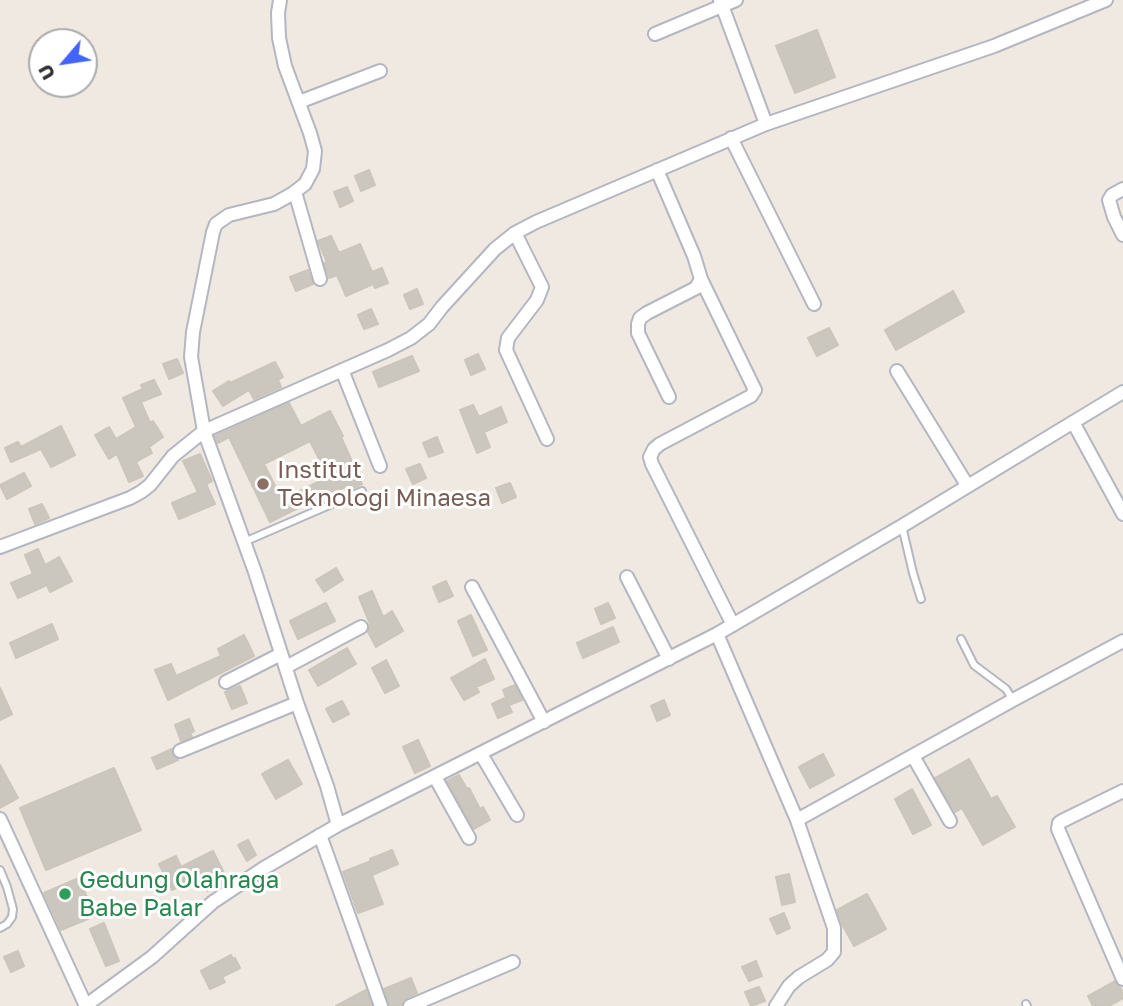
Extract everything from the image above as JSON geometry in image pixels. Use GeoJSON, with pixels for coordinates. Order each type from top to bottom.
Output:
{"type":"FeatureCollection","features":[{"type":"Feature","properties":{"kind":"street"},"geometry":{"type":"LineString","coordinates":[[280,0],[279,38],[285,66],[315,151],[313,169],[305,184],[274,204],[229,215],[216,224],[212,232],[193,332],[191,357],[204,431],[327,786],[338,825]]}},
{"type":"Feature","properties":{"kind":"street"},"geometry":{"type":"LineString","coordinates":[[655,34],[721,3],[736,0]]}},
{"type":"Feature","properties":{"kind":"street"},"geometry":{"type":"LineString","coordinates":[[0,547],[141,492],[173,456],[204,431],[411,338],[429,324],[495,249],[515,233],[536,222],[766,124],[994,46],[1106,0]]}},
{"type":"Feature","properties":{"kind":"street"},"geometry":{"type":"LineString","coordinates":[[721,3],[766,124]]}},
{"type":"Feature","properties":{"kind":"street"},"geometry":{"type":"LineString","coordinates":[[299,102],[380,71]]}},
{"type":"Feature","properties":{"kind":"street"},"geometry":{"type":"LineString","coordinates":[[731,138],[814,304]]}},
{"type":"Feature","properties":{"kind":"street"},"geometry":{"type":"LineString","coordinates":[[657,170],[694,256],[701,279],[755,390],[751,396],[660,444],[650,457],[733,625]]}},
{"type":"Feature","properties":{"kind":"street"},"geometry":{"type":"LineString","coordinates":[[1123,189],[1109,200],[1123,234]]}},
{"type":"Feature","properties":{"kind":"street"},"geometry":{"type":"LineString","coordinates":[[295,192],[320,279]]}},
{"type":"Feature","properties":{"kind":"street"},"geometry":{"type":"LineString","coordinates":[[515,233],[542,287],[537,300],[508,338],[506,350],[547,439]]}},
{"type":"Feature","properties":{"kind":"street"},"geometry":{"type":"LineString","coordinates":[[669,397],[642,344],[638,324],[640,318],[647,313],[696,288],[701,279]]}},
{"type":"Feature","properties":{"kind":"street"},"geometry":{"type":"LineString","coordinates":[[342,370],[380,466]]}},
{"type":"Feature","properties":{"kind":"street"},"geometry":{"type":"LineString","coordinates":[[897,371],[967,485]]}},
{"type":"Feature","properties":{"kind":"street"},"geometry":{"type":"LineString","coordinates":[[0,819],[85,1006],[152,957],[213,902],[264,868],[338,825],[718,634],[1123,392]]}},
{"type":"Feature","properties":{"kind":"street"},"geometry":{"type":"LineString","coordinates":[[1073,422],[1123,514]]}},
{"type":"Feature","properties":{"kind":"street"},"geometry":{"type":"LineString","coordinates":[[628,577],[669,659]]}},
{"type":"Feature","properties":{"kind":"street"},"geometry":{"type":"LineString","coordinates":[[472,587],[544,722]]}},
{"type":"Feature","properties":{"kind":"street"},"geometry":{"type":"LineString","coordinates":[[286,667],[361,627]]}},
{"type":"Feature","properties":{"kind":"street"},"geometry":{"type":"LineString","coordinates":[[718,634],[797,820],[834,928],[834,952],[827,960],[789,986],[776,1006]]}},
{"type":"Feature","properties":{"kind":"street"},"geometry":{"type":"LineString","coordinates":[[797,820],[1123,641]]}},
{"type":"Feature","properties":{"kind":"street"},"geometry":{"type":"LineString","coordinates":[[226,682],[281,654]]}},
{"type":"Feature","properties":{"kind":"street"},"geometry":{"type":"LineString","coordinates":[[180,751],[297,704]]}},
{"type":"Feature","properties":{"kind":"street"},"geometry":{"type":"LineString","coordinates":[[481,754],[517,815]]}},
{"type":"Feature","properties":{"kind":"street"},"geometry":{"type":"LineString","coordinates":[[913,755],[950,821]]}},
{"type":"Feature","properties":{"kind":"street"},"geometry":{"type":"LineString","coordinates":[[435,777],[469,838]]}},
{"type":"Feature","properties":{"kind":"street"},"geometry":{"type":"LineString","coordinates":[[1123,791],[1062,821],[1058,826],[1123,979]]}},
{"type":"Feature","properties":{"kind":"street"},"geometry":{"type":"LineString","coordinates":[[320,835],[381,1006]]}},
{"type":"Feature","properties":{"kind":"street"},"geometry":{"type":"LineString","coordinates":[[410,1006],[513,962]]}},
{"type":"Feature","properties":{"kind":"lane"},"geometry":{"type":"LineString","coordinates":[[244,542],[362,491]]}},
{"type":"Feature","properties":{"kind":"lane"},"geometry":{"type":"LineString","coordinates":[[902,526],[921,598]]}},
{"type":"Feature","properties":{"kind":"lane"},"geometry":{"type":"LineString","coordinates":[[961,639],[974,665],[1006,689],[1013,700]]}},
{"type":"Feature","properties":{"kind":"lane"},"geometry":{"type":"LineString","coordinates":[[0,870],[13,909],[12,917],[0,928]]}},
{"type":"Feature","properties":{"kind":"building"},"geometry":{"type":"Polygon","coordinates":[[[817,30],[835,77],[795,93],[776,46],[817,30]]]}},
{"type":"Feature","properties":{"kind":"building"},"geometry":{"type":"Polygon","coordinates":[[[369,170],[375,185],[361,191],[355,176],[369,170]]]}},
{"type":"Feature","properties":{"kind":"building"},"geometry":{"type":"Polygon","coordinates":[[[347,187],[353,201],[340,207],[334,192],[347,187]]]}},
{"type":"Feature","properties":{"kind":"building"},"geometry":{"type":"Polygon","coordinates":[[[331,236],[339,253],[360,244],[372,272],[382,268],[388,283],[375,288],[373,284],[346,296],[337,275],[329,278],[324,263],[327,262],[318,241],[331,236]]]}},
{"type":"Feature","properties":{"kind":"building"},"geometry":{"type":"Polygon","coordinates":[[[308,270],[313,284],[296,291],[290,277],[308,270]]]}},
{"type":"Feature","properties":{"kind":"building"},"geometry":{"type":"Polygon","coordinates":[[[417,289],[423,304],[410,309],[404,295],[417,289]]]}},
{"type":"Feature","properties":{"kind":"building"},"geometry":{"type":"Polygon","coordinates":[[[953,291],[964,312],[896,350],[885,330],[953,291]]]}},
{"type":"Feature","properties":{"kind":"building"},"geometry":{"type":"Polygon","coordinates":[[[371,309],[378,324],[364,329],[358,315],[371,309]]]}},
{"type":"Feature","properties":{"kind":"building"},"geometry":{"type":"Polygon","coordinates":[[[829,328],[838,345],[817,356],[808,338],[829,328]]]}},
{"type":"Feature","properties":{"kind":"building"},"geometry":{"type":"Polygon","coordinates":[[[478,354],[485,369],[471,375],[465,360],[478,354]]]}},
{"type":"Feature","properties":{"kind":"building"},"geometry":{"type":"Polygon","coordinates":[[[412,356],[419,371],[379,387],[373,372],[412,356]]]}},
{"type":"Feature","properties":{"kind":"building"},"geometry":{"type":"Polygon","coordinates":[[[177,359],[183,373],[169,379],[163,364],[177,359]]]}},
{"type":"Feature","properties":{"kind":"building"},"geometry":{"type":"Polygon","coordinates":[[[275,362],[283,377],[278,380],[281,387],[254,399],[249,390],[223,406],[213,391],[229,381],[230,383],[275,362]]]}},
{"type":"Feature","properties":{"kind":"building"},"geometry":{"type":"Polygon","coordinates":[[[154,380],[161,394],[141,402],[150,423],[153,421],[163,437],[149,447],[152,453],[136,462],[143,476],[129,482],[117,454],[109,459],[95,435],[109,427],[116,439],[136,427],[123,398],[143,389],[141,385],[154,380]]]}},
{"type":"Feature","properties":{"kind":"building"},"geometry":{"type":"Polygon","coordinates":[[[289,403],[301,426],[330,411],[362,484],[349,490],[347,486],[270,522],[229,437],[218,443],[215,436],[289,403]],[[310,441],[264,464],[282,500],[328,477],[310,441]]]}},
{"type":"Feature","properties":{"kind":"building"},"geometry":{"type":"Polygon","coordinates":[[[473,405],[479,417],[501,407],[507,422],[484,432],[490,447],[477,453],[460,410],[473,405]]]}},
{"type":"Feature","properties":{"kind":"building"},"geometry":{"type":"Polygon","coordinates":[[[61,426],[75,455],[51,467],[41,449],[11,462],[5,448],[18,442],[21,447],[61,426]]]}},
{"type":"Feature","properties":{"kind":"building"},"geometry":{"type":"Polygon","coordinates":[[[437,437],[443,452],[429,457],[423,443],[437,437]]]}},
{"type":"Feature","properties":{"kind":"building"},"geometry":{"type":"Polygon","coordinates":[[[200,454],[212,481],[206,484],[215,504],[179,519],[172,503],[198,492],[183,461],[200,454]]]}},
{"type":"Feature","properties":{"kind":"building"},"geometry":{"type":"Polygon","coordinates":[[[420,464],[426,478],[413,484],[406,469],[420,464]]]}},
{"type":"Feature","properties":{"kind":"building"},"geometry":{"type":"Polygon","coordinates":[[[24,473],[31,486],[7,499],[0,485],[24,473]]]}},
{"type":"Feature","properties":{"kind":"building"},"geometry":{"type":"Polygon","coordinates":[[[510,483],[516,497],[502,503],[496,488],[510,483]]]}},
{"type":"Feature","properties":{"kind":"building"},"geometry":{"type":"Polygon","coordinates":[[[42,504],[49,518],[35,524],[29,509],[42,504]]]}},
{"type":"Feature","properties":{"kind":"building"},"geometry":{"type":"Polygon","coordinates":[[[38,549],[45,565],[59,557],[72,581],[50,592],[47,585],[18,598],[11,583],[33,574],[25,555],[38,549]]]}},
{"type":"Feature","properties":{"kind":"building"},"geometry":{"type":"Polygon","coordinates":[[[336,568],[343,580],[324,592],[316,580],[336,568]]]}},
{"type":"Feature","properties":{"kind":"building"},"geometry":{"type":"Polygon","coordinates":[[[446,581],[453,596],[439,602],[433,587],[446,581]]]}},
{"type":"Feature","properties":{"kind":"building"},"geometry":{"type":"Polygon","coordinates":[[[372,591],[383,617],[392,611],[403,631],[376,647],[368,632],[370,624],[359,597],[372,591]]]}},
{"type":"Feature","properties":{"kind":"building"},"geometry":{"type":"Polygon","coordinates":[[[326,603],[335,621],[298,639],[290,621],[326,603]]]}},
{"type":"Feature","properties":{"kind":"building"},"geometry":{"type":"Polygon","coordinates":[[[608,603],[615,618],[601,624],[595,609],[608,603]]]}},
{"type":"Feature","properties":{"kind":"building"},"geometry":{"type":"Polygon","coordinates":[[[471,615],[487,650],[473,656],[458,621],[471,615]]]}},
{"type":"Feature","properties":{"kind":"building"},"geometry":{"type":"Polygon","coordinates":[[[52,624],[58,639],[16,658],[10,643],[52,624]]]}},
{"type":"Feature","properties":{"kind":"building"},"geometry":{"type":"Polygon","coordinates":[[[613,627],[619,642],[583,658],[577,643],[613,627]]]}},
{"type":"Feature","properties":{"kind":"building"},"geometry":{"type":"Polygon","coordinates":[[[244,635],[254,656],[168,700],[155,670],[171,664],[176,676],[221,656],[218,649],[244,635]]]}},
{"type":"Feature","properties":{"kind":"building"},"geometry":{"type":"Polygon","coordinates":[[[347,648],[356,664],[318,686],[309,670],[347,648]]]}},
{"type":"Feature","properties":{"kind":"building"},"geometry":{"type":"Polygon","coordinates":[[[485,659],[494,679],[476,687],[479,692],[464,700],[451,678],[485,659]]]}},
{"type":"Feature","properties":{"kind":"building"},"geometry":{"type":"Polygon","coordinates":[[[386,660],[399,686],[385,693],[372,668],[386,660]]]}},
{"type":"Feature","properties":{"kind":"building"},"geometry":{"type":"Polygon","coordinates":[[[515,685],[522,700],[509,705],[503,690],[515,685]]]}},
{"type":"Feature","properties":{"kind":"building"},"geometry":{"type":"Polygon","coordinates":[[[240,686],[247,703],[232,709],[225,692],[240,686]]]}},
{"type":"Feature","properties":{"kind":"building"},"geometry":{"type":"Polygon","coordinates":[[[0,688],[12,714],[0,720],[0,688]]]}},
{"type":"Feature","properties":{"kind":"building"},"geometry":{"type":"Polygon","coordinates":[[[505,698],[512,712],[498,718],[492,704],[505,698]]]}},
{"type":"Feature","properties":{"kind":"building"},"geometry":{"type":"Polygon","coordinates":[[[664,700],[670,715],[657,721],[651,706],[664,700]]]}},
{"type":"Feature","properties":{"kind":"building"},"geometry":{"type":"Polygon","coordinates":[[[342,701],[349,714],[333,722],[326,709],[342,701]]]}},
{"type":"Feature","properties":{"kind":"building"},"geometry":{"type":"Polygon","coordinates":[[[189,719],[194,731],[190,733],[192,737],[181,741],[175,725],[189,719]]]}},
{"type":"Feature","properties":{"kind":"building"},"geometry":{"type":"Polygon","coordinates":[[[418,740],[430,766],[415,773],[403,747],[418,740]]]}},
{"type":"Feature","properties":{"kind":"building"},"geometry":{"type":"Polygon","coordinates":[[[172,749],[172,755],[178,760],[157,769],[152,758],[172,749]]]}},
{"type":"Feature","properties":{"kind":"building"},"geometry":{"type":"Polygon","coordinates":[[[823,754],[834,775],[810,788],[799,767],[823,754]]]}},
{"type":"Feature","properties":{"kind":"building"},"geometry":{"type":"Polygon","coordinates":[[[969,759],[991,799],[997,796],[1015,827],[983,845],[962,808],[955,812],[935,778],[969,759]]]}},
{"type":"Feature","properties":{"kind":"building"},"geometry":{"type":"Polygon","coordinates":[[[288,760],[302,784],[276,799],[262,774],[288,760]]]}},
{"type":"Feature","properties":{"kind":"building"},"geometry":{"type":"Polygon","coordinates":[[[0,765],[18,798],[0,808],[0,765]]]}},
{"type":"Feature","properties":{"kind":"building"},"geometry":{"type":"Polygon","coordinates":[[[114,768],[141,830],[46,870],[20,808],[114,768]]]}},
{"type":"Feature","properties":{"kind":"building"},"geometry":{"type":"Polygon","coordinates":[[[459,775],[490,820],[474,829],[447,781],[459,775]]]}},
{"type":"Feature","properties":{"kind":"building"},"geometry":{"type":"Polygon","coordinates":[[[912,789],[931,825],[913,834],[895,799],[912,789]]]}},
{"type":"Feature","properties":{"kind":"building"},"geometry":{"type":"Polygon","coordinates":[[[248,840],[256,855],[247,861],[238,845],[248,840]]]}},
{"type":"Feature","properties":{"kind":"building"},"geometry":{"type":"Polygon","coordinates":[[[392,850],[398,864],[372,875],[383,904],[358,913],[343,872],[392,850]]]}},
{"type":"Feature","properties":{"kind":"building"},"geometry":{"type":"Polygon","coordinates":[[[213,851],[228,881],[207,891],[200,876],[172,890],[159,864],[176,856],[181,867],[213,851]]]}},
{"type":"Feature","properties":{"kind":"building"},"geometry":{"type":"Polygon","coordinates":[[[789,874],[795,902],[782,905],[776,877],[789,874]]]}},
{"type":"Feature","properties":{"kind":"building"},"geometry":{"type":"Polygon","coordinates":[[[79,878],[95,916],[61,930],[44,893],[79,878]]]}},
{"type":"Feature","properties":{"kind":"building"},"geometry":{"type":"Polygon","coordinates":[[[867,894],[886,929],[854,946],[837,910],[867,894]]]}},
{"type":"Feature","properties":{"kind":"building"},"geometry":{"type":"Polygon","coordinates":[[[784,913],[790,928],[777,934],[770,919],[784,913]]]}},
{"type":"Feature","properties":{"kind":"building"},"geometry":{"type":"Polygon","coordinates":[[[104,923],[119,961],[106,966],[90,929],[104,923]]]}},
{"type":"Feature","properties":{"kind":"building"},"geometry":{"type":"Polygon","coordinates":[[[18,951],[24,966],[11,972],[4,957],[18,951]]]}},
{"type":"Feature","properties":{"kind":"building"},"geometry":{"type":"Polygon","coordinates":[[[231,955],[240,968],[222,977],[225,982],[210,989],[201,971],[231,955]]]}},
{"type":"Feature","properties":{"kind":"building"},"geometry":{"type":"Polygon","coordinates":[[[756,961],[762,976],[749,981],[742,967],[756,961]]]}},
{"type":"Feature","properties":{"kind":"building"},"geometry":{"type":"Polygon","coordinates":[[[411,978],[417,993],[403,1000],[401,1006],[390,1006],[384,989],[411,978]]]}},
{"type":"Feature","properties":{"kind":"building"},"geometry":{"type":"Polygon","coordinates":[[[1115,981],[1123,992],[1123,998],[1109,1006],[1093,1006],[1088,996],[1115,981]]]}},
{"type":"Feature","properties":{"kind":"building"},"geometry":{"type":"Polygon","coordinates":[[[759,987],[765,1001],[751,1006],[745,992],[759,987]]]}},
{"type":"Feature","properties":{"kind":"building"},"geometry":{"type":"Polygon","coordinates":[[[366,990],[372,1006],[336,1006],[366,990]]]}},
{"type":"Feature","properties":{"kind":"place","name":"Institut Teknologi Minaesa"},"geometry":{"type":"Point","coordinates":[263,484]}},
{"type":"Feature","properties":{"kind":"place","name":"Gedung Olahraga Babe Palar"},"geometry":{"type":"Point","coordinates":[65,894]}}]}
